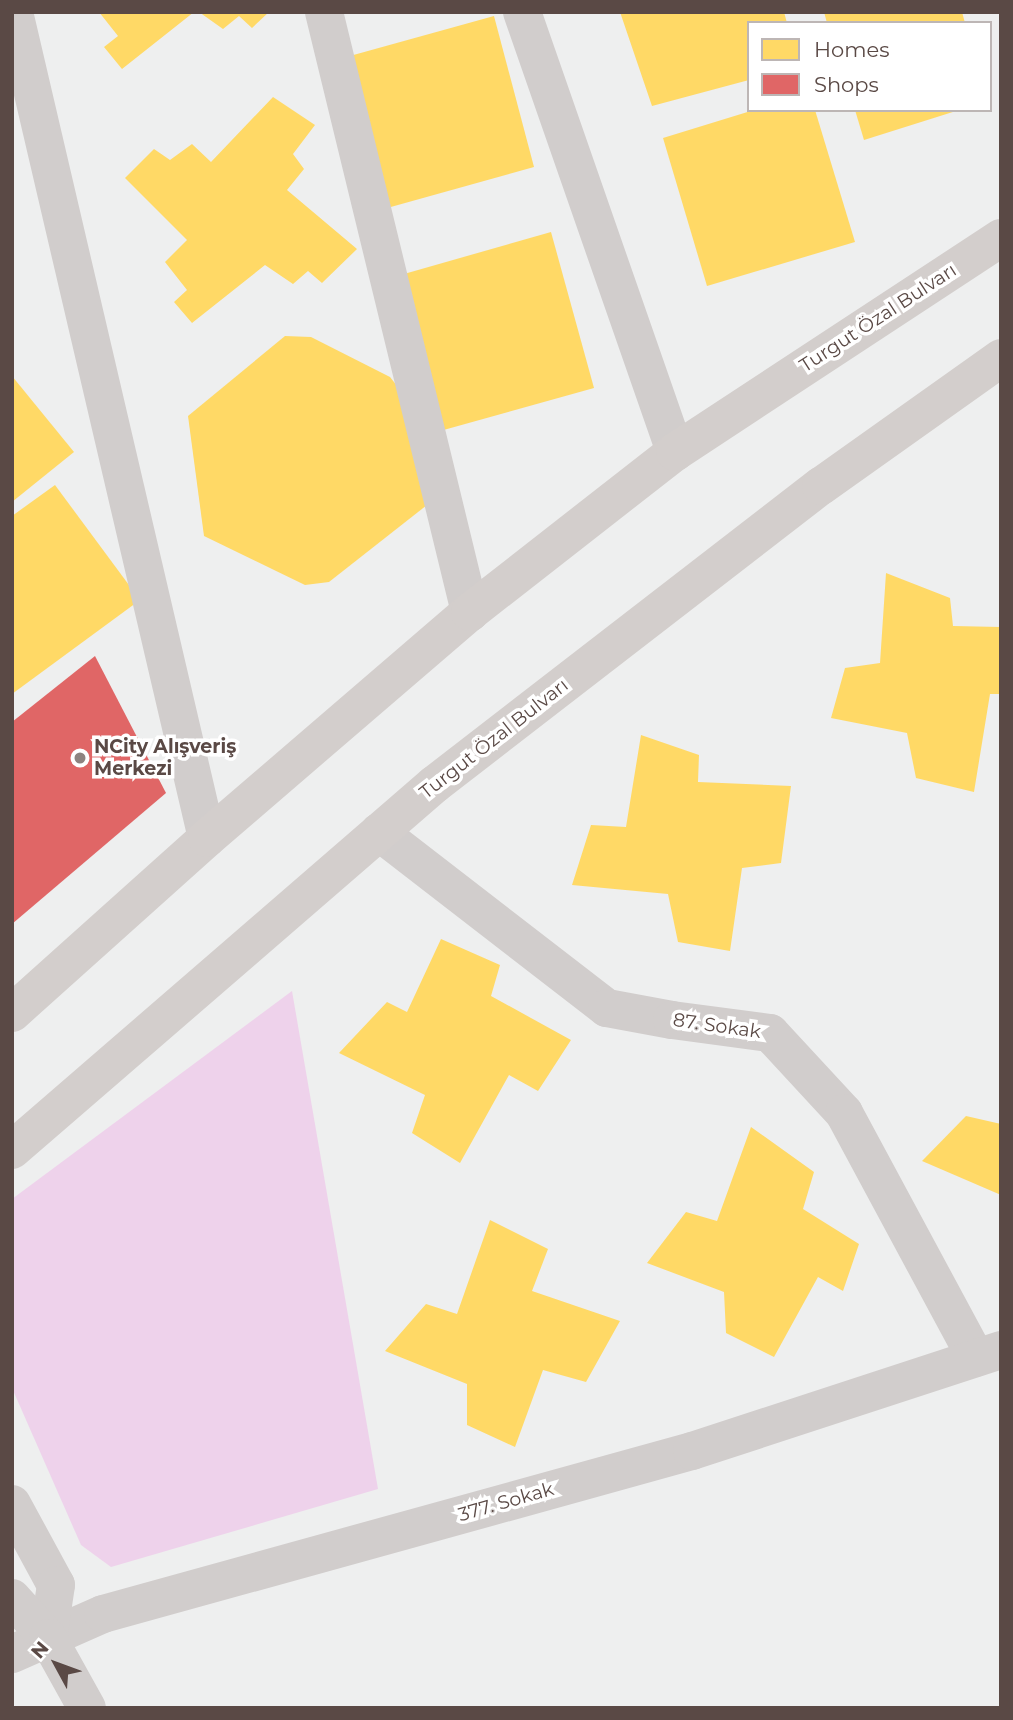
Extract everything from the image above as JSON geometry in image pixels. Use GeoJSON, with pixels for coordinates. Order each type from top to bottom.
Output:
{"type":"FeatureCollection","features":[{"type":"Feature","properties":{"kind":"main road","name":"Turgut Özal Bulvarı"},"geometry":{"type":"LineString","coordinates":[[12,1013],[207,838],[470,612],[675,452],[1001,237]]}},
{"type":"Feature","properties":{"kind":"main road","name":"Turgut Özal Bulvarı"},"geometry":{"type":"LineString","coordinates":[[12,1150],[435,784],[810,495],[1001,358]]}},
{"type":"Feature","properties":{"kind":"street"},"geometry":{"type":"LineString","coordinates":[[14,12],[207,838]]}},
{"type":"Feature","properties":{"kind":"street"},"geometry":{"type":"LineString","coordinates":[[324,12],[470,612]]}},
{"type":"Feature","properties":{"kind":"street"},"geometry":{"type":"LineString","coordinates":[[522,12],[675,452]]}},
{"type":"Feature","properties":{"kind":"street","name":"87. Sokak"},"geometry":{"type":"LineString","coordinates":[[379,832],[607,1008],[771,1033],[844,1113],[988,1354]]}},
{"type":"Feature","properties":{"kind":"street","name":"377. Sokak"},"geometry":{"type":"LineString","coordinates":[[12,1654],[103,1614],[692,1451],[988,1354]]}},
{"type":"Feature","properties":{"kind":"street"},"geometry":{"type":"LineString","coordinates":[[12,1504],[56,1585],[48,1639]]}},
{"type":"Feature","properties":{"kind":"street"},"geometry":{"type":"LineString","coordinates":[[12,1598],[48,1639],[87,1708]]}},
{"type":"Feature","properties":{"kind":"shaded area"},"geometry":{"type":"Polygon","coordinates":[[[292,991],[378,1489],[111,1567],[81,1545],[12,1388],[12,1199],[292,991]]]}},
{"type":"Feature","properties":{"kind":"building: Homes"},"geometry":{"type":"Polygon","coordinates":[[[99,12],[194,12],[122,69],[104,47],[118,36],[99,12]]]}},
{"type":"Feature","properties":{"kind":"building: Homes"},"geometry":{"type":"Polygon","coordinates":[[[199,12],[269,12],[252,28],[239,16],[223,29],[199,12]]]}},
{"type":"Feature","properties":{"kind":"building: Homes"},"geometry":{"type":"Polygon","coordinates":[[[620,12],[784,12],[786,21],[747,21],[747,81],[652,106],[620,12]]]}},
{"type":"Feature","properties":{"kind":"building: Homes"},"geometry":{"type":"Polygon","coordinates":[[[824,12],[962,12],[964,21],[826,21],[824,12]]]}},
{"type":"Feature","properties":{"kind":"building: Homes"},"geometry":{"type":"Polygon","coordinates":[[[494,16],[534,167],[380,210],[339,59],[494,16]]]}},
{"type":"Feature","properties":{"kind":"building: Homes"},"geometry":{"type":"Polygon","coordinates":[[[273,97],[315,125],[293,154],[304,169],[287,190],[357,249],[322,283],[308,271],[293,284],[265,265],[192,323],[174,302],[187,290],[165,262],[187,240],[125,178],[154,149],[170,160],[192,144],[211,162],[273,97]]]}},
{"type":"Feature","properties":{"kind":"building: Homes"},"geometry":{"type":"Polygon","coordinates":[[[748,112],[816,112],[855,242],[707,286],[663,138],[748,112]]]}},
{"type":"Feature","properties":{"kind":"building: Homes"},"geometry":{"type":"Polygon","coordinates":[[[856,112],[953,112],[864,140],[856,112]]]}},
{"type":"Feature","properties":{"kind":"building: Homes"},"geometry":{"type":"Polygon","coordinates":[[[551,232],[594,388],[440,431],[397,276],[551,232]]]}},
{"type":"Feature","properties":{"kind":"building: Homes"},"geometry":{"type":"Polygon","coordinates":[[[285,336],[311,337],[390,377],[405,396],[427,505],[329,582],[305,585],[204,536],[188,416],[285,336]]]}},
{"type":"Feature","properties":{"kind":"building: Homes"},"geometry":{"type":"Polygon","coordinates":[[[12,376],[74,452],[12,502],[12,376]]]}},
{"type":"Feature","properties":{"kind":"building: Homes"},"geometry":{"type":"Polygon","coordinates":[[[55,485],[140,600],[12,694],[12,516],[55,485]]]}},
{"type":"Feature","properties":{"kind":"building: Homes"},"geometry":{"type":"Polygon","coordinates":[[[886,573],[950,598],[953,626],[1001,627],[1001,694],[990,694],[974,792],[916,778],[907,733],[831,718],[845,668],[880,663],[886,573]]]}},
{"type":"Feature","properties":{"kind":"building: Homes"},"geometry":{"type":"Polygon","coordinates":[[[641,735],[699,755],[698,782],[791,786],[781,863],[742,868],[730,951],[678,942],[668,894],[572,885],[591,825],[626,827],[641,735]]]}},
{"type":"Feature","properties":{"kind":"building: Homes"},"geometry":{"type":"Polygon","coordinates":[[[441,939],[500,965],[491,996],[571,1040],[538,1091],[509,1075],[460,1163],[412,1133],[425,1095],[339,1053],[387,1002],[407,1012],[441,939]]]}},
{"type":"Feature","properties":{"kind":"building: Homes"},"geometry":{"type":"Polygon","coordinates":[[[966,1116],[1001,1124],[1001,1195],[922,1161],[966,1116]]]}},
{"type":"Feature","properties":{"kind":"building: Homes"},"geometry":{"type":"Polygon","coordinates":[[[751,1127],[814,1172],[803,1209],[859,1244],[843,1291],[818,1277],[774,1357],[726,1333],[724,1292],[647,1263],[686,1212],[717,1221],[751,1127]]]}},
{"type":"Feature","properties":{"kind":"building: Homes"},"geometry":{"type":"Polygon","coordinates":[[[490,1220],[548,1249],[532,1291],[620,1321],[586,1382],[543,1370],[515,1447],[467,1425],[467,1384],[385,1351],[426,1304],[457,1314],[490,1220]]]}},
{"type":"Feature","properties":{"kind":"building: Shops","name":"NCity Alışveriş Merkezi"},"geometry":{"type":"Polygon","coordinates":[[[95,656],[166,793],[12,924],[12,722],[95,656]]]}},
{"type":"Feature","properties":{"kind":"place","name":"NCity Alışveriş Merkezi"},"geometry":{"type":"Point","coordinates":[80,758]}}]}
